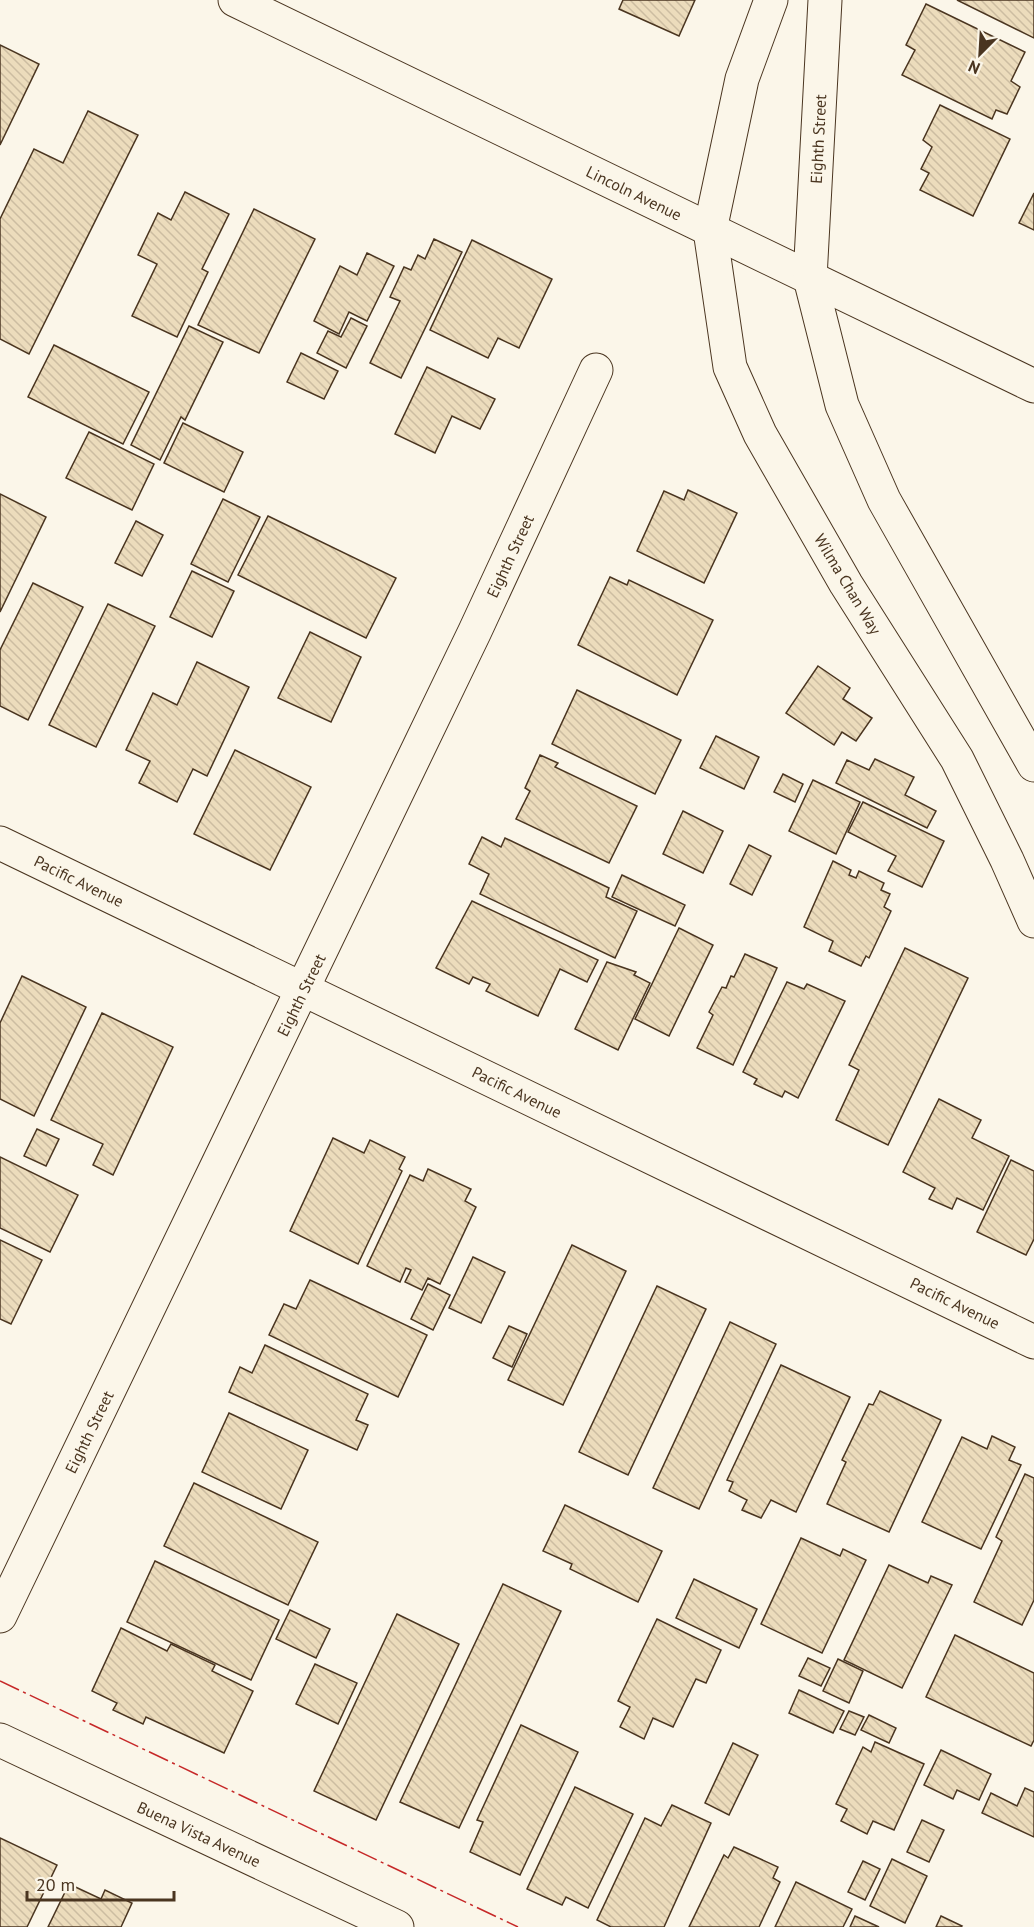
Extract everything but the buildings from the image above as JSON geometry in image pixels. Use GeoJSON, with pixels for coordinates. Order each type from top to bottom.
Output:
{"type":"FeatureCollection","features":[{"type":"Feature","properties":{"kind":"street","name":"Lincoln Avenue"},"geometry":{"type":"LineString","coordinates":[[235,0],[1034,386]]}},
{"type":"Feature","properties":{"kind":"street"},"geometry":{"type":"LineString","coordinates":[[710,230],[742,79],[771,0]]}},
{"type":"Feature","properties":{"kind":"street","name":"Eighth Street"},"geometry":{"type":"LineString","coordinates":[[810,278],[825,0]]}},
{"type":"Feature","properties":{"kind":"street","name":"Wilma Chan Way"},"geometry":{"type":"LineString","coordinates":[[710,230],[730,367],[760,434],[846,584],[957,759],[1008,860],[1034,921]]}},
{"type":"Feature","properties":{"kind":"street"},"geometry":{"type":"LineString","coordinates":[[810,278],[842,405],[884,500],[1034,765]]}},
{"type":"Feature","properties":{"kind":"street","name":"Eighth Street"},"geometry":{"type":"LineString","coordinates":[[0,1616],[507,564],[596,370]]}},
{"type":"Feature","properties":{"kind":"street","name":"Pacific Avenue"},"geometry":{"type":"LineString","coordinates":[[0,843],[1034,1342]]}},
{"type":"Feature","properties":{"kind":"street","name":"Buena Vista Avenue"},"geometry":{"type":"LineString","coordinates":[[0,1740],[397,1927]]}},
{"type":"Feature","properties":{"kind":"power"},"geometry":{"type":"LineString","coordinates":[[0,1681],[518,1927]]}}]}
